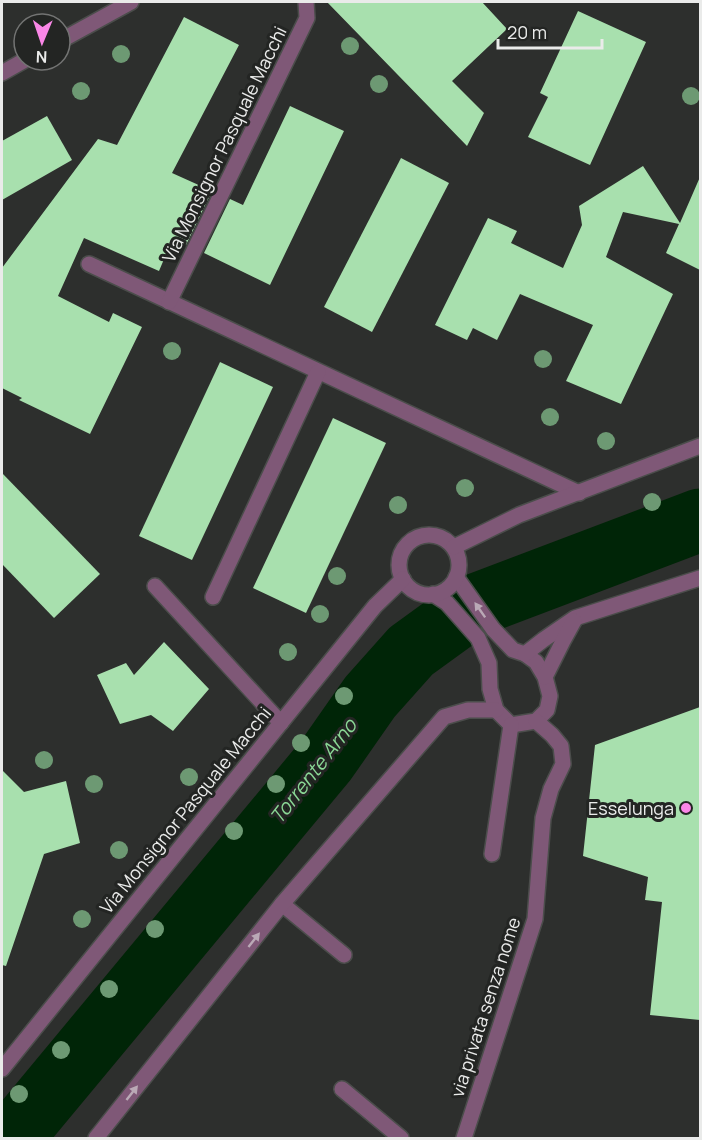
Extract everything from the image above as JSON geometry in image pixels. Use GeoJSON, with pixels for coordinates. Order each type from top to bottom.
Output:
{"type":"FeatureCollection","features":[{"type":"Feature","properties":{"kind":"street"},"geometry":{"type":"LineString","coordinates":[[72,33],[130,2]]}},
{"type":"Feature","properties":{"kind":"street","name":"Via Monsignor Pasquale Macchi"},"geometry":{"type":"LineString","coordinates":[[170,302],[307,18],[306,2]]}},
{"type":"Feature","properties":{"kind":"street"},"geometry":{"type":"LineString","coordinates":[[89,264],[579,493]]}},
{"type":"Feature","properties":{"kind":"street"},"geometry":{"type":"LineString","coordinates":[[213,597],[318,372]]}},
{"type":"Feature","properties":{"kind":"street"},"geometry":{"type":"LineString","coordinates":[[454,547],[519,515],[700,446]]}},
{"type":"Feature","properties":{"kind":"street"},"geometry":{"type":"LineString","coordinates":[[427,535],[442,538],[454,547],[459,558],[459,570],[456,577],[454,582],[444,590],[433,594],[421,593],[411,588],[403,579],[399,564],[403,550],[413,539],[427,535]]}},
{"type":"Feature","properties":{"kind":"street"},"geometry":{"type":"LineString","coordinates":[[456,577],[493,629],[513,650],[525,654],[536,662],[546,677],[550,696],[547,710],[536,721],[511,725]]}},
{"type":"Feature","properties":{"kind":"street"},"geometry":{"type":"LineString","coordinates":[[525,654],[576,618],[700,578]]}},
{"type":"Feature","properties":{"kind":"street","name":"Via Monsignor Pasquale Macchi"},"geometry":{"type":"LineString","coordinates":[[2,1069],[375,606],[403,579]]}},
{"type":"Feature","properties":{"kind":"street"},"geometry":{"type":"LineString","coordinates":[[155,586],[281,723]]}},
{"type":"Feature","properties":{"kind":"street"},"geometry":{"type":"LineString","coordinates":[[433,594],[447,603],[478,638],[489,663],[490,689],[496,710],[511,725]]}},
{"type":"Feature","properties":{"kind":"street"},"geometry":{"type":"LineString","coordinates":[[546,677],[562,640],[576,618]]}},
{"type":"Feature","properties":{"kind":"street"},"geometry":{"type":"LineString","coordinates":[[96,1138],[282,904],[444,717],[468,710],[496,710]]}},
{"type":"Feature","properties":{"kind":"street","name":"via privata senza nome"},"geometry":{"type":"LineString","coordinates":[[464,1138],[535,919],[543,818],[551,789],[563,764],[561,746],[536,721]]}},
{"type":"Feature","properties":{"kind":"street"},"geometry":{"type":"LineString","coordinates":[[492,854],[511,725]]}},
{"type":"Feature","properties":{"kind":"street"},"geometry":{"type":"LineString","coordinates":[[282,904],[344,955]]}},
{"type":"Feature","properties":{"kind":"street"},"geometry":{"type":"LineString","coordinates":[[342,1089],[401,1138]]}},
{"type":"Feature","properties":{"kind":"building"},"geometry":{"type":"Polygon","coordinates":[[[327,2],[482,2],[507,29],[452,81],[484,113],[467,146],[327,2]]]}},
{"type":"Feature","properties":{"kind":"building"},"geometry":{"type":"Polygon","coordinates":[[[578,11],[646,42],[590,165],[528,137],[548,97],[540,93],[578,11]]]}},
{"type":"Feature","properties":{"kind":"building"},"geometry":{"type":"Polygon","coordinates":[[[184,17],[239,45],[172,173],[212,191],[186,245],[173,238],[159,271],[84,238],[58,296],[109,322],[113,313],[142,327],[90,434],[19,400],[22,398],[2,388],[2,268],[98,139],[117,145],[184,17]]]}},
{"type":"Feature","properties":{"kind":"building"},"geometry":{"type":"Polygon","coordinates":[[[290,106],[344,131],[270,285],[204,253],[230,199],[243,205],[290,106]]]}},
{"type":"Feature","properties":{"kind":"building"},"geometry":{"type":"Polygon","coordinates":[[[47,116],[72,160],[2,200],[2,141],[47,116]]]}},
{"type":"Feature","properties":{"kind":"building"},"geometry":{"type":"Polygon","coordinates":[[[401,158],[449,183],[372,332],[324,307],[401,158]]]}},
{"type":"Feature","properties":{"kind":"building"},"geometry":{"type":"Polygon","coordinates":[[[643,166],[680,223],[700,177],[700,270],[666,253],[679,224],[623,212],[606,257],[673,294],[621,404],[566,381],[593,325],[520,294],[497,340],[473,328],[467,340],[435,325],[488,218],[517,231],[511,243],[563,268],[582,225],[579,206],[643,166]]]}},
{"type":"Feature","properties":{"kind":"building"},"geometry":{"type":"Polygon","coordinates":[[[220,362],[273,387],[192,560],[139,536],[220,362]]]}},
{"type":"Feature","properties":{"kind":"building"},"geometry":{"type":"Polygon","coordinates":[[[333,418],[386,443],[306,613],[253,588],[333,418]]]}},
{"type":"Feature","properties":{"kind":"building"},"geometry":{"type":"Polygon","coordinates":[[[2,473],[100,574],[54,618],[2,564],[2,473]]]}},
{"type":"Feature","properties":{"kind":"building"},"geometry":{"type":"Polygon","coordinates":[[[164,642],[209,689],[173,731],[151,715],[120,724],[97,675],[126,663],[134,675],[164,642]]]}},
{"type":"Feature","properties":{"kind":"building"},"geometry":{"type":"Polygon","coordinates":[[[700,707],[700,1020],[650,1015],[662,902],[645,900],[648,877],[583,856],[595,745],[700,707]]]}},
{"type":"Feature","properties":{"kind":"building"},"geometry":{"type":"Polygon","coordinates":[[[2,770],[24,792],[66,781],[80,843],[44,854],[6,966],[2,965],[2,770]]]}},
{"type":"Feature","properties":{"kind":"waterway","name":"Torrente Arno"},"geometry":{"type":"LineString","coordinates":[[12,1138],[326,760],[370,697],[411,651],[473,606],[700,520]]}},
{"type":"Feature","properties":{"kind":"place","name":"Esselunga"},"geometry":{"type":"Point","coordinates":[686,808]}}]}
